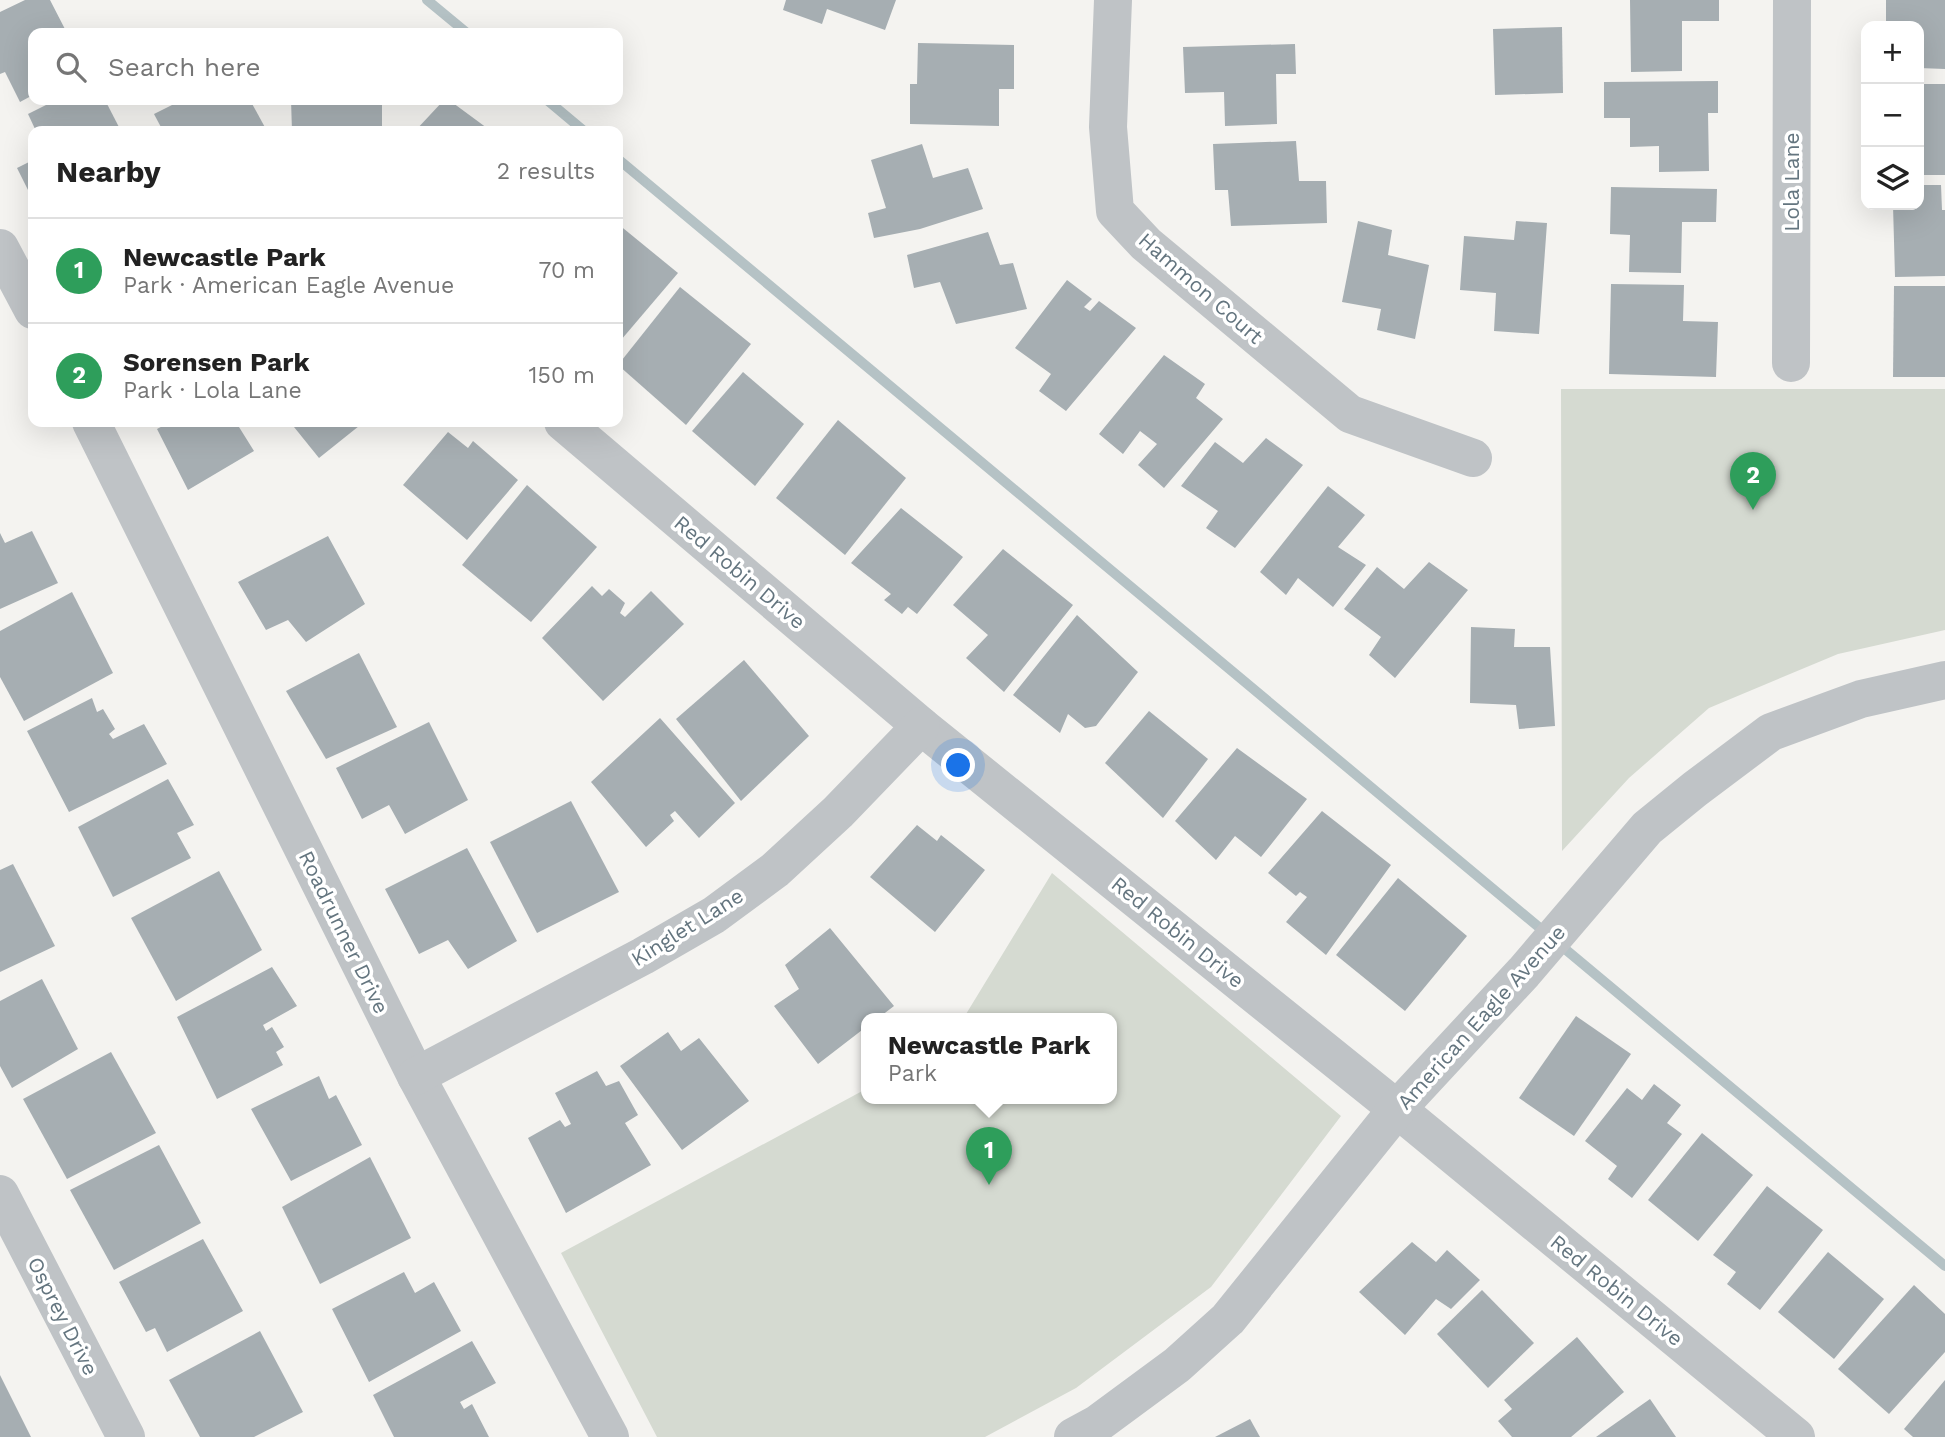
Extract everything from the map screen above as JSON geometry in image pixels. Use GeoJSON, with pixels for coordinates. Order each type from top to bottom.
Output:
{"type":"FeatureCollection","features":[{"type":"Feature","properties":{"kind":"street","name":"Hammon Court"},"geometry":{"type":"LineString","coordinates":[[1113,0],[1108,127],[1115,211],[1146,244],[1350,414],[1473,458]]}},
{"type":"Feature","properties":{"kind":"street","name":"Lola Lane"},"geometry":{"type":"LineString","coordinates":[[1791,363],[1792,0]]}},
{"type":"Feature","properties":{"kind":"street"},"geometry":{"type":"LineString","coordinates":[[0,248],[28,301]]}},
{"type":"Feature","properties":{"kind":"street","name":"Roadrunner Drive"},"geometry":{"type":"LineString","coordinates":[[93,427],[416,1076],[610,1437]]}},
{"type":"Feature","properties":{"kind":"street","name":"Red Robin Drive"},"geometry":{"type":"LineString","coordinates":[[569,427],[921,726],[1398,1109],[1796,1437]]}},
{"type":"Feature","properties":{"kind":"street","name":"American Eagle Avenue"},"geometry":{"type":"LineString","coordinates":[[1091,1433],[1177,1365],[1228,1319],[1398,1109],[1524,972],[1647,828],[1771,733],[1861,699],[1945,680]]}},
{"type":"Feature","properties":{"kind":"street","name":"Kinglet Lane"},"geometry":{"type":"LineString","coordinates":[[416,1076],[643,956],[714,915],[775,870],[829,820],[921,726]]}},
{"type":"Feature","properties":{"kind":"street","name":"Osprey Drive"},"geometry":{"type":"LineString","coordinates":[[0,1194],[126,1437]]}},
{"type":"Feature","properties":{"kind":"shaded area"},"geometry":{"type":"Polygon","coordinates":[[[1561,389],[1945,389],[1945,630],[1838,654],[1709,708],[1629,778],[1562,851],[1561,389]]]}},
{"type":"Feature","properties":{"kind":"shaded area"},"geometry":{"type":"Polygon","coordinates":[[[1052,873],[1341,1116],[1211,1287],[1076,1388],[985,1437],[657,1437],[561,1253],[861,1092],[861,1104],[1117,1104],[1117,1013],[967,1013],[1052,873]]]}},
{"type":"Feature","properties":{"kind":"building"},"geometry":{"type":"Polygon","coordinates":[[[25,0],[50,0],[64,28],[28,28],[28,98],[20,102],[5,72],[0,74],[0,12],[25,0]]]}},
{"type":"Feature","properties":{"kind":"building"},"geometry":{"type":"Polygon","coordinates":[[[786,0],[896,0],[885,30],[827,9],[822,24],[783,10],[786,0]]]}},
{"type":"Feature","properties":{"kind":"building"},"geometry":{"type":"Polygon","coordinates":[[[1630,0],[1719,0],[1719,21],[1682,21],[1682,71],[1631,72],[1630,0]]]}},
{"type":"Feature","properties":{"kind":"building"},"geometry":{"type":"Polygon","coordinates":[[[1886,0],[1945,0],[1945,69],[1924,68],[1924,21],[1886,21],[1886,0]]]}},
{"type":"Feature","properties":{"kind":"building"},"geometry":{"type":"Polygon","coordinates":[[[1562,27],[1563,93],[1495,95],[1493,29],[1562,27]]]}},
{"type":"Feature","properties":{"kind":"building"},"geometry":{"type":"Polygon","coordinates":[[[918,43],[1014,45],[1014,89],[999,89],[999,126],[910,124],[910,84],[917,84],[918,43]]]}},
{"type":"Feature","properties":{"kind":"building"},"geometry":{"type":"Polygon","coordinates":[[[1295,44],[1296,74],[1276,74],[1277,124],[1225,126],[1224,92],[1185,93],[1183,47],[1295,44]]]}},
{"type":"Feature","properties":{"kind":"building"},"geometry":{"type":"Polygon","coordinates":[[[1718,81],[1718,113],[1708,113],[1709,171],[1659,172],[1659,146],[1630,147],[1630,118],[1604,118],[1604,82],[1718,81]]]}},
{"type":"Feature","properties":{"kind":"building"},"geometry":{"type":"Polygon","coordinates":[[[1924,84],[1945,84],[1945,175],[1924,175],[1924,84]]]}},
{"type":"Feature","properties":{"kind":"building"},"geometry":{"type":"Polygon","coordinates":[[[46,105],[108,105],[118,126],[34,126],[28,114],[46,105]]]}},
{"type":"Feature","properties":{"kind":"building"},"geometry":{"type":"Polygon","coordinates":[[[172,105],[253,105],[264,126],[160,126],[154,114],[172,105]]]}},
{"type":"Feature","properties":{"kind":"building"},"geometry":{"type":"Polygon","coordinates":[[[291,105],[382,105],[382,126],[292,126],[291,105]]]}},
{"type":"Feature","properties":{"kind":"building"},"geometry":{"type":"Polygon","coordinates":[[[439,105],[456,105],[484,126],[420,126],[439,105]]]}},
{"type":"Feature","properties":{"kind":"building"},"geometry":{"type":"Polygon","coordinates":[[[1296,141],[1299,181],[1326,181],[1327,223],[1231,226],[1228,190],[1215,190],[1213,144],[1296,141]]]}},
{"type":"Feature","properties":{"kind":"building"},"geometry":{"type":"Polygon","coordinates":[[[922,144],[933,178],[968,168],[983,209],[920,229],[874,238],[868,213],[886,208],[871,160],[922,144]]]}},
{"type":"Feature","properties":{"kind":"building"},"geometry":{"type":"Polygon","coordinates":[[[28,162],[28,190],[17,168],[28,162]]]}},
{"type":"Feature","properties":{"kind":"building"},"geometry":{"type":"Polygon","coordinates":[[[1924,185],[1941,185],[1942,210],[1945,210],[1945,276],[1895,277],[1893,210],[1924,210],[1924,185]]]}},
{"type":"Feature","properties":{"kind":"building"},"geometry":{"type":"Polygon","coordinates":[[[1611,187],[1717,189],[1716,222],[1682,222],[1681,273],[1629,272],[1630,235],[1610,234],[1611,187]]]}},
{"type":"Feature","properties":{"kind":"building"},"geometry":{"type":"Polygon","coordinates":[[[1358,221],[1392,230],[1388,255],[1429,265],[1415,339],[1377,330],[1381,309],[1342,302],[1358,221]]]}},
{"type":"Feature","properties":{"kind":"building"},"geometry":{"type":"Polygon","coordinates":[[[1516,221],[1547,223],[1539,334],[1494,331],[1496,293],[1460,290],[1464,236],[1514,240],[1516,221]]]}},
{"type":"Feature","properties":{"kind":"building"},"geometry":{"type":"Polygon","coordinates":[[[623,228],[678,273],[623,338],[623,228]]]}},
{"type":"Feature","properties":{"kind":"building"},"geometry":{"type":"Polygon","coordinates":[[[988,232],[1000,265],[1013,263],[1027,309],[956,324],[940,282],[914,288],[907,255],[988,232]]]}},
{"type":"Feature","properties":{"kind":"building"},"geometry":{"type":"Polygon","coordinates":[[[1067,280],[1092,299],[1084,307],[1090,311],[1099,301],[1136,328],[1066,411],[1039,391],[1051,374],[1015,348],[1067,280]]]}},
{"type":"Feature","properties":{"kind":"building"},"geometry":{"type":"Polygon","coordinates":[[[1611,284],[1684,285],[1683,321],[1718,322],[1716,377],[1609,374],[1611,284]]]}},
{"type":"Feature","properties":{"kind":"building"},"geometry":{"type":"Polygon","coordinates":[[[1894,286],[1945,286],[1945,377],[1893,377],[1894,286]]]}},
{"type":"Feature","properties":{"kind":"building"},"geometry":{"type":"Polygon","coordinates":[[[680,287],[751,344],[686,425],[623,369],[623,359],[680,287]]]}},
{"type":"Feature","properties":{"kind":"building"},"geometry":{"type":"Polygon","coordinates":[[[1164,355],[1205,384],[1196,398],[1223,419],[1164,488],[1138,465],[1157,444],[1140,431],[1123,454],[1099,434],[1164,355]]]}},
{"type":"Feature","properties":{"kind":"building"},"geometry":{"type":"Polygon","coordinates":[[[743,372],[804,424],[755,486],[692,431],[743,372]]]}},
{"type":"Feature","properties":{"kind":"building"},"geometry":{"type":"Polygon","coordinates":[[[838,420],[906,478],[845,555],[776,498],[838,420]]]}},
{"type":"Feature","properties":{"kind":"building"},"geometry":{"type":"Polygon","coordinates":[[[239,427],[254,451],[188,490],[157,429],[239,427]]]}},
{"type":"Feature","properties":{"kind":"building"},"geometry":{"type":"Polygon","coordinates":[[[294,427],[358,427],[319,458],[294,427]]]}},
{"type":"Feature","properties":{"kind":"building"},"geometry":{"type":"Polygon","coordinates":[[[448,432],[468,448],[473,441],[518,480],[467,540],[403,485],[448,432]]]}},
{"type":"Feature","properties":{"kind":"building"},"geometry":{"type":"Polygon","coordinates":[[[1266,438],[1303,465],[1235,548],[1206,528],[1218,511],[1181,486],[1215,442],[1243,463],[1266,438]]]}},
{"type":"Feature","properties":{"kind":"building"},"geometry":{"type":"Polygon","coordinates":[[[527,485],[597,547],[531,622],[462,565],[527,485]]]}},
{"type":"Feature","properties":{"kind":"building"},"geometry":{"type":"Polygon","coordinates":[[[1328,486],[1365,515],[1338,547],[1366,565],[1333,607],[1298,578],[1286,595],[1260,572],[1328,486]]]}},
{"type":"Feature","properties":{"kind":"building"},"geometry":{"type":"Polygon","coordinates":[[[901,508],[963,557],[917,614],[908,607],[902,614],[884,600],[891,594],[851,563],[901,508]]]}},
{"type":"Feature","properties":{"kind":"building"},"geometry":{"type":"Polygon","coordinates":[[[32,531],[58,583],[0,609],[0,533],[5,543],[32,531]]]}},
{"type":"Feature","properties":{"kind":"building"},"geometry":{"type":"Polygon","coordinates":[[[328,536],[365,604],[306,642],[288,620],[266,630],[238,582],[328,536]]]}},
{"type":"Feature","properties":{"kind":"building"},"geometry":{"type":"Polygon","coordinates":[[[1003,549],[1073,605],[1004,692],[966,658],[988,635],[953,605],[1003,549]]]}},
{"type":"Feature","properties":{"kind":"building"},"geometry":{"type":"Polygon","coordinates":[[[1429,562],[1468,590],[1395,678],[1369,655],[1381,637],[1344,609],[1377,567],[1404,589],[1429,562]]]}},
{"type":"Feature","properties":{"kind":"building"},"geometry":{"type":"Polygon","coordinates":[[[592,586],[602,596],[609,589],[625,603],[620,613],[625,617],[651,591],[684,624],[603,701],[542,638],[592,586]]]}},
{"type":"Feature","properties":{"kind":"building"},"geometry":{"type":"Polygon","coordinates":[[[72,592],[113,673],[24,721],[0,677],[0,631],[72,592]]]}},
{"type":"Feature","properties":{"kind":"building"},"geometry":{"type":"Polygon","coordinates":[[[1077,615],[1138,672],[1096,726],[1085,728],[1068,714],[1060,733],[1013,695],[1077,615]]]}},
{"type":"Feature","properties":{"kind":"building"},"geometry":{"type":"Polygon","coordinates":[[[1471,627],[1515,629],[1514,647],[1550,647],[1555,726],[1519,729],[1516,705],[1470,703],[1471,627]]]}},
{"type":"Feature","properties":{"kind":"building"},"geometry":{"type":"Polygon","coordinates":[[[359,653],[397,727],[326,759],[286,691],[359,653]]]}},
{"type":"Feature","properties":{"kind":"building"},"geometry":{"type":"Polygon","coordinates":[[[744,660],[809,736],[741,801],[676,719],[744,660]]]}},
{"type":"Feature","properties":{"kind":"building"},"geometry":{"type":"Polygon","coordinates":[[[92,698],[97,712],[103,709],[115,729],[109,734],[113,739],[144,724],[167,764],[69,812],[27,731],[92,698]]]}},
{"type":"Feature","properties":{"kind":"building"},"geometry":{"type":"Polygon","coordinates":[[[1149,711],[1208,759],[1163,818],[1105,763],[1149,711]]]}},
{"type":"Feature","properties":{"kind":"building"},"geometry":{"type":"Polygon","coordinates":[[[660,718],[735,803],[699,838],[675,811],[670,815],[674,821],[646,847],[591,782],[660,718]]]}},
{"type":"Feature","properties":{"kind":"building"},"geometry":{"type":"Polygon","coordinates":[[[429,722],[468,800],[405,834],[389,805],[362,819],[336,768],[429,722]]]}},
{"type":"Feature","properties":{"kind":"building"},"geometry":{"type":"Polygon","coordinates":[[[1237,748],[1307,799],[1261,857],[1235,836],[1216,860],[1175,821],[1237,748]]]}},
{"type":"Feature","properties":{"kind":"building"},"geometry":{"type":"Polygon","coordinates":[[[168,779],[194,825],[177,833],[191,858],[113,897],[78,827],[168,779]]]}},
{"type":"Feature","properties":{"kind":"building"},"geometry":{"type":"Polygon","coordinates":[[[571,801],[619,892],[537,933],[490,842],[571,801]]]}},
{"type":"Feature","properties":{"kind":"building"},"geometry":{"type":"Polygon","coordinates":[[[1322,811],[1391,865],[1326,955],[1286,922],[1307,897],[1300,892],[1296,896],[1268,873],[1322,811]]]}},
{"type":"Feature","properties":{"kind":"building"},"geometry":{"type":"Polygon","coordinates":[[[917,825],[937,841],[941,835],[985,870],[935,932],[870,877],[917,825]]]}},
{"type":"Feature","properties":{"kind":"building"},"geometry":{"type":"Polygon","coordinates":[[[467,848],[517,941],[468,969],[448,940],[419,954],[385,889],[467,848]]]}},
{"type":"Feature","properties":{"kind":"building"},"geometry":{"type":"Polygon","coordinates":[[[13,864],[55,946],[0,972],[0,870],[13,864]]]}},
{"type":"Feature","properties":{"kind":"building"},"geometry":{"type":"Polygon","coordinates":[[[219,871],[262,950],[176,1001],[131,918],[219,871]]]}},
{"type":"Feature","properties":{"kind":"building"},"geometry":{"type":"Polygon","coordinates":[[[1398,878],[1467,936],[1405,1011],[1336,955],[1398,878]]]}},
{"type":"Feature","properties":{"kind":"building"},"geometry":{"type":"Polygon","coordinates":[[[830,928],[894,1006],[885,1013],[861,1013],[861,1031],[818,1064],[774,1006],[799,989],[785,965],[830,928]]]}},
{"type":"Feature","properties":{"kind":"building"},"geometry":{"type":"Polygon","coordinates":[[[272,967],[297,1006],[263,1025],[266,1031],[272,1027],[284,1047],[276,1052],[283,1065],[217,1099],[177,1017],[272,967]]]}},
{"type":"Feature","properties":{"kind":"building"},"geometry":{"type":"Polygon","coordinates":[[[42,979],[78,1049],[12,1088],[0,1066],[0,1001],[42,979]]]}},
{"type":"Feature","properties":{"kind":"building"},"geometry":{"type":"Polygon","coordinates":[[[1576,1016],[1631,1054],[1574,1136],[1519,1098],[1576,1016]]]}},
{"type":"Feature","properties":{"kind":"building"},"geometry":{"type":"Polygon","coordinates":[[[668,1032],[681,1051],[699,1038],[749,1101],[682,1150],[620,1066],[668,1032]]]}},
{"type":"Feature","properties":{"kind":"building"},"geometry":{"type":"Polygon","coordinates":[[[111,1052],[156,1133],[67,1179],[23,1099],[111,1052]]]}},
{"type":"Feature","properties":{"kind":"building"},"geometry":{"type":"Polygon","coordinates":[[[597,1071],[606,1086],[619,1081],[638,1115],[625,1123],[651,1165],[566,1213],[528,1138],[560,1120],[565,1127],[571,1124],[555,1093],[597,1071]]]}},
{"type":"Feature","properties":{"kind":"building"},"geometry":{"type":"Polygon","coordinates":[[[319,1076],[329,1099],[336,1095],[362,1145],[291,1181],[251,1109],[319,1076]]]}},
{"type":"Feature","properties":{"kind":"building"},"geometry":{"type":"Polygon","coordinates":[[[1654,1084],[1681,1105],[1667,1123],[1682,1134],[1632,1198],[1608,1179],[1617,1166],[1585,1141],[1627,1088],[1642,1100],[1654,1084]]]}},
{"type":"Feature","properties":{"kind":"building"},"geometry":{"type":"Polygon","coordinates":[[[1702,1133],[1753,1175],[1698,1241],[1648,1200],[1702,1133]]]}},
{"type":"Feature","properties":{"kind":"building"},"geometry":{"type":"Polygon","coordinates":[[[159,1145],[201,1223],[114,1270],[70,1190],[159,1145]]]}},
{"type":"Feature","properties":{"kind":"building"},"geometry":{"type":"Polygon","coordinates":[[[370,1157],[411,1238],[320,1284],[282,1207],[370,1157]]]}},
{"type":"Feature","properties":{"kind":"building"},"geometry":{"type":"Polygon","coordinates":[[[1767,1186],[1823,1230],[1760,1310],[1727,1284],[1736,1272],[1713,1255],[1767,1186]]]}},
{"type":"Feature","properties":{"kind":"building"},"geometry":{"type":"Polygon","coordinates":[[[203,1239],[243,1311],[167,1352],[155,1328],[146,1332],[119,1282],[203,1239]]]}},
{"type":"Feature","properties":{"kind":"building"},"geometry":{"type":"Polygon","coordinates":[[[1412,1242],[1436,1262],[1447,1250],[1480,1280],[1451,1309],[1436,1299],[1405,1335],[1359,1292],[1412,1242]]]}},
{"type":"Feature","properties":{"kind":"building"},"geometry":{"type":"Polygon","coordinates":[[[1828,1252],[1884,1299],[1834,1359],[1778,1312],[1828,1252]]]}},
{"type":"Feature","properties":{"kind":"building"},"geometry":{"type":"Polygon","coordinates":[[[404,1272],[415,1293],[434,1282],[461,1331],[369,1382],[332,1309],[404,1272]]]}},
{"type":"Feature","properties":{"kind":"building"},"geometry":{"type":"Polygon","coordinates":[[[1914,1285],[1945,1314],[1945,1352],[1889,1414],[1838,1369],[1914,1285]]]}},
{"type":"Feature","properties":{"kind":"building"},"geometry":{"type":"Polygon","coordinates":[[[1482,1290],[1534,1343],[1488,1388],[1437,1334],[1482,1290]]]}},
{"type":"Feature","properties":{"kind":"building"},"geometry":{"type":"Polygon","coordinates":[[[260,1331],[303,1412],[254,1437],[200,1437],[169,1380],[260,1331]]]}},
{"type":"Feature","properties":{"kind":"building"},"geometry":{"type":"Polygon","coordinates":[[[1577,1337],[1624,1392],[1571,1437],[1512,1437],[1498,1421],[1512,1409],[1504,1400],[1577,1337]]]}},
{"type":"Feature","properties":{"kind":"building"},"geometry":{"type":"Polygon","coordinates":[[[472,1341],[496,1383],[460,1402],[464,1409],[472,1404],[489,1437],[394,1437],[373,1395],[472,1341]]]}},
{"type":"Feature","properties":{"kind":"building"},"geometry":{"type":"Polygon","coordinates":[[[0,1375],[31,1437],[0,1437],[0,1375]]]}},
{"type":"Feature","properties":{"kind":"building"},"geometry":{"type":"Polygon","coordinates":[[[1945,1380],[1945,1437],[1913,1437],[1904,1429],[1945,1380]]]}},
{"type":"Feature","properties":{"kind":"building"},"geometry":{"type":"Polygon","coordinates":[[[1650,1399],[1676,1437],[1596,1437],[1650,1399]]]}},
{"type":"Feature","properties":{"kind":"building"},"geometry":{"type":"Polygon","coordinates":[[[1250,1419],[1260,1437],[1215,1437],[1250,1419]]]}},
{"type":"Feature","properties":{"kind":"waterway"},"geometry":{"type":"LineString","coordinates":[[427,0],[461,28]]}},
{"type":"Feature","properties":{"kind":"waterway"},"geometry":{"type":"LineString","coordinates":[[553,105],[578,126]]}},
{"type":"Feature","properties":{"kind":"waterway"},"geometry":{"type":"LineString","coordinates":[[623,163],[1945,1266]]}},
{"type":"Feature","properties":{"kind":"place","name":"Sorensen Park"},"geometry":{"type":"Point","coordinates":[1753,510]}},
{"type":"Feature","properties":{"kind":"place","name":"Newcastle Park"},"geometry":{"type":"Point","coordinates":[989,1185]}}]}
